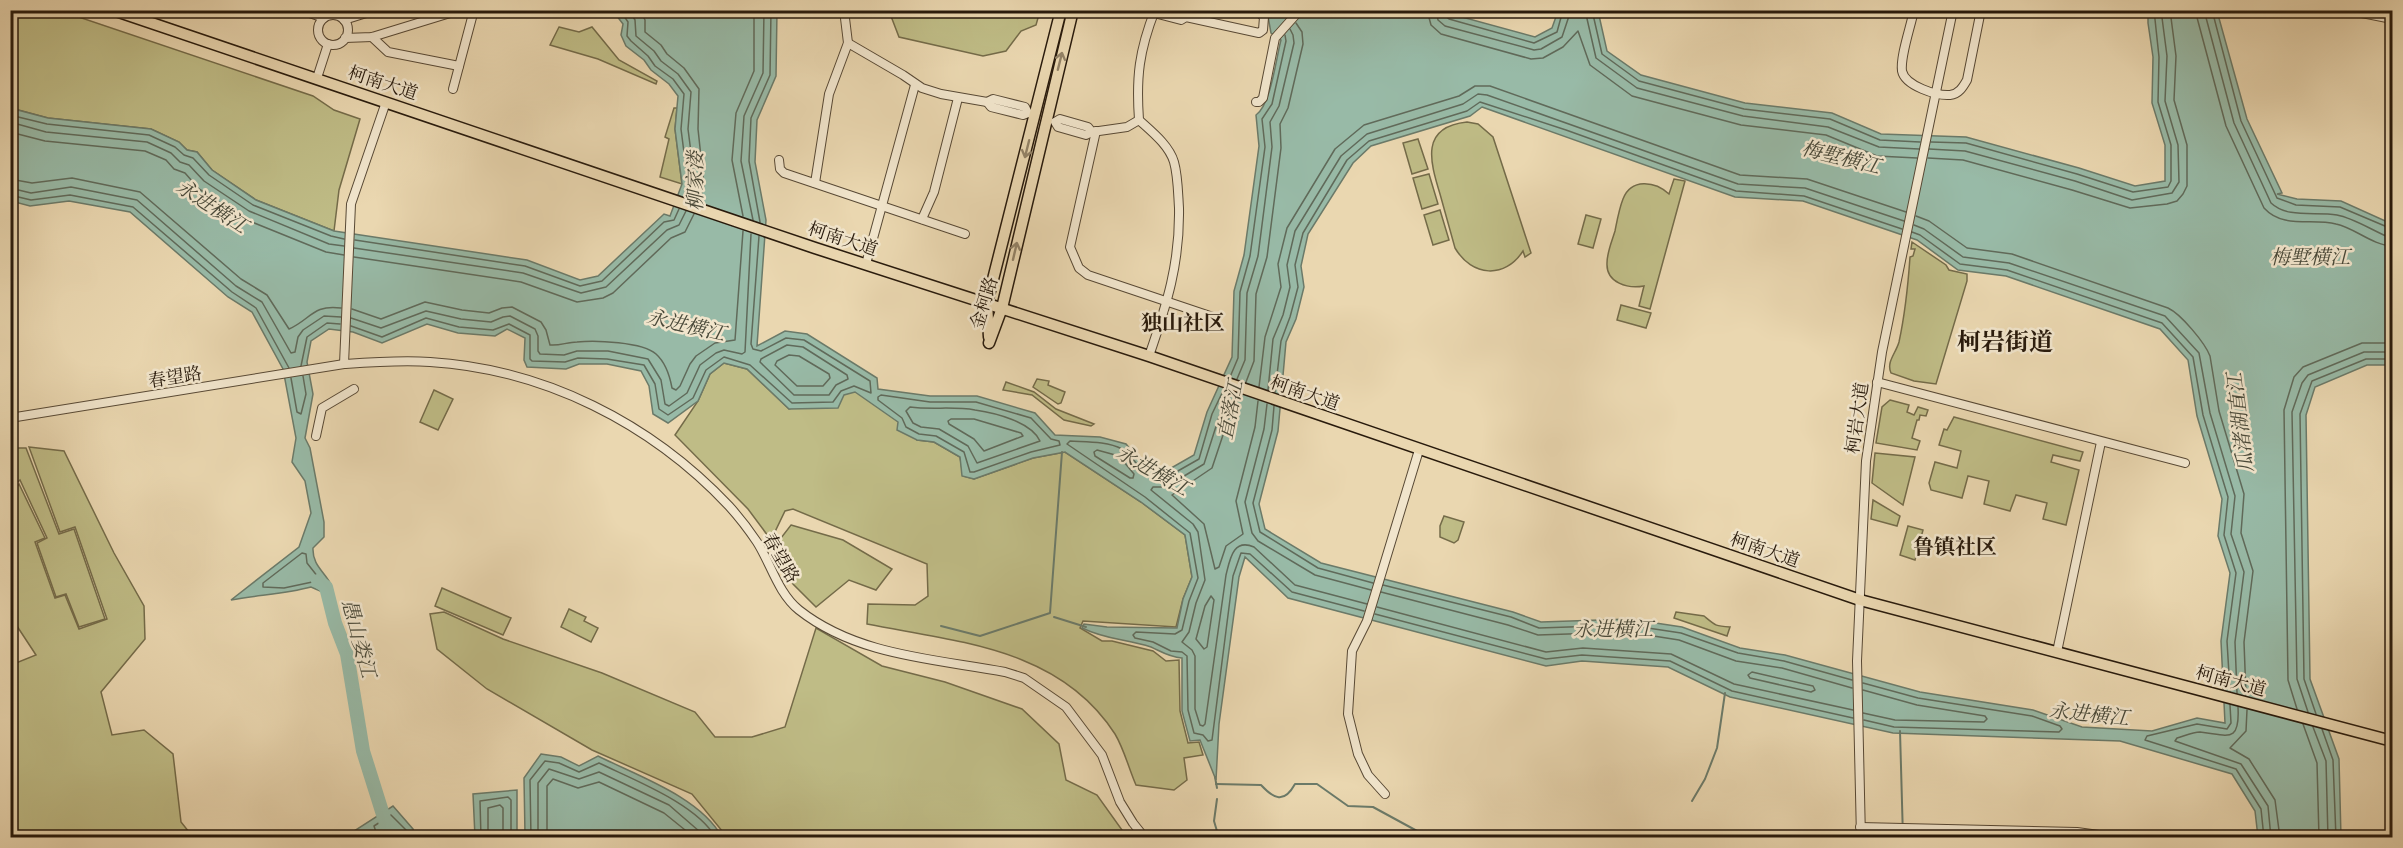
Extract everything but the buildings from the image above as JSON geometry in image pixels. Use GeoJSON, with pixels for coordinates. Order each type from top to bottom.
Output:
{"type":"FeatureCollection","features":[{"type":"Feature","properties":{"kind":"main road","name":"柯南大道"},"geometry":{"type":"LineString","coordinates":[[113,10],[138,14],[316,78],[634,187],[1209,376],[1305,411],[1860,600],[2392,741]]}},
{"type":"Feature","properties":{"kind":"main road","name":"金柯路"},"geometry":{"type":"LineString","coordinates":[[1061,10],[1041,117],[1002,308],[989,343],[987,303],[1041,117],[1073,10]]}},
{"type":"Feature","properties":{"kind":"street"},"geometry":{"type":"LineString","coordinates":[[301,10],[324,18],[337,13],[348,29],[345,38],[338,44],[328,44],[321,39],[318,30],[324,18]]}},
{"type":"Feature","properties":{"kind":"street"},"geometry":{"type":"LineString","coordinates":[[344,21],[376,10]]}},
{"type":"Feature","properties":{"kind":"street"},"geometry":{"type":"LineString","coordinates":[[345,38],[372,37],[460,10]]}},
{"type":"Feature","properties":{"kind":"street"},"geometry":{"type":"LineString","coordinates":[[453,89],[474,10]]}},
{"type":"Feature","properties":{"kind":"street"},"geometry":{"type":"LineString","coordinates":[[815,183],[829,94],[848,43],[844,10]]}},
{"type":"Feature","properties":{"kind":"street"},"geometry":{"type":"LineString","coordinates":[[1149,356],[1167,303],[1177,262],[1179,195],[1174,162],[1169,152],[1138,120],[1137,82],[1140,57],[1155,12],[1181,20],[1186,17],[1259,33],[1263,30],[1264,17],[1256,10]]}},
{"type":"Feature","properties":{"kind":"street"},"geometry":{"type":"LineString","coordinates":[[1256,102],[1263,98],[1275,38],[1300,10]]}},
{"type":"Feature","properties":{"kind":"street"},"geometry":{"type":"LineString","coordinates":[[1914,10],[1902,71],[1907,81],[1921,89],[1951,95],[1962,90],[1967,80],[1981,10]]}},
{"type":"Feature","properties":{"kind":"street","name":"柯岩大道"},"geometry":{"type":"LineString","coordinates":[[1860,837],[1857,661],[1866,461],[1877,382],[1953,10]]}},
{"type":"Feature","properties":{"kind":"street"},"geometry":{"type":"LineString","coordinates":[[2347,10],[2392,19]]}},
{"type":"Feature","properties":{"kind":"street"},"geometry":{"type":"LineString","coordinates":[[372,37],[388,52],[459,66]]}},
{"type":"Feature","properties":{"kind":"street"},"geometry":{"type":"LineString","coordinates":[[848,43],[903,75],[915,85],[958,98],[987,102],[993,99],[1025,106],[1058,128],[1086,135],[1094,131],[1127,127],[1138,120]]}},
{"type":"Feature","properties":{"kind":"street"},"geometry":{"type":"LineString","coordinates":[[316,78],[328,44]]}},
{"type":"Feature","properties":{"kind":"street"},"geometry":{"type":"LineString","coordinates":[[866,264],[915,85]]}},
{"type":"Feature","properties":{"kind":"street"},"geometry":{"type":"LineString","coordinates":[[922,219],[934,192],[958,98]]}},
{"type":"Feature","properties":{"kind":"street"},"geometry":{"type":"LineString","coordinates":[[344,364],[351,204],[386,102]]}},
{"type":"Feature","properties":{"kind":"street"},"geometry":{"type":"LineString","coordinates":[[1094,131],[1070,247],[1079,268],[1088,274],[1167,303],[1213,317]]}},
{"type":"Feature","properties":{"kind":"street"},"geometry":{"type":"LineString","coordinates":[[779,160],[781,172],[965,234]]}},
{"type":"Feature","properties":{"kind":"street","name":"春望路"},"geometry":{"type":"LineString","coordinates":[[10,418],[282,376],[344,364],[431,362],[518,377],[565,392],[609,412],[653,440],[695,473],[730,507],[757,542],[781,591],[798,609],[819,623],[849,640],[876,648],[1005,672],[1024,678],[1066,707],[1102,755],[1120,802],[1145,837]]}},
{"type":"Feature","properties":{"kind":"street"},"geometry":{"type":"LineString","coordinates":[[1877,382],[2185,463]]}},
{"type":"Feature","properties":{"kind":"street"},"geometry":{"type":"LineString","coordinates":[[316,436],[322,408],[354,389]]}},
{"type":"Feature","properties":{"kind":"street"},"geometry":{"type":"LineString","coordinates":[[2057,652],[2101,442]]}},
{"type":"Feature","properties":{"kind":"street"},"geometry":{"type":"LineString","coordinates":[[1385,794],[1368,775],[1358,754],[1348,714],[1352,651],[1367,621],[1419,450]]}},
{"type":"Feature","properties":{"kind":"street"},"geometry":{"type":"LineString","coordinates":[[1860,828],[1908,828],[1998,834],[2077,831],[2120,837]]}},
{"type":"Feature","properties":{"kind":"shaded area"},"geometry":{"type":"Polygon","coordinates":[[[10,11],[61,11],[313,96],[334,110],[360,119],[339,190],[334,231],[256,200],[212,170],[197,152],[187,150],[179,142],[151,129],[48,118],[11,108],[10,11]]]}},
{"type":"Feature","properties":{"kind":"shaded area"},"geometry":{"type":"Polygon","coordinates":[[[889,11],[1040,11],[1036,25],[1021,31],[1006,51],[983,56],[899,37],[889,11]]]}},
{"type":"Feature","properties":{"kind":"shaded area"},"geometry":{"type":"Polygon","coordinates":[[[559,27],[579,32],[592,27],[619,60],[657,81],[656,84],[598,59],[550,45],[559,27]]]}},
{"type":"Feature","properties":{"kind":"shaded area"},"geometry":{"type":"Polygon","coordinates":[[[674,108],[677,108],[675,129],[682,184],[660,177],[669,139],[665,137],[674,108]]]}},
{"type":"Feature","properties":{"kind":"shaded area"},"geometry":{"type":"Polygon","coordinates":[[[1467,122],[1478,124],[1493,137],[1531,253],[1525,257],[1523,251],[1516,260],[1498,270],[1489,271],[1470,265],[1455,248],[1433,170],[1432,148],[1435,138],[1452,125],[1467,122]]]}},
{"type":"Feature","properties":{"kind":"shaded area"},"geometry":{"type":"Polygon","coordinates":[[[1418,139],[1428,169],[1412,174],[1403,143],[1418,139]]]}},
{"type":"Feature","properties":{"kind":"shaded area"},"geometry":{"type":"Polygon","coordinates":[[[1429,174],[1438,204],[1422,209],[1413,178],[1429,174]]]}},
{"type":"Feature","properties":{"kind":"shaded area"},"geometry":{"type":"Polygon","coordinates":[[[1674,179],[1685,181],[1650,309],[1639,306],[1644,286],[1625,285],[1614,280],[1610,275],[1608,255],[1620,207],[1627,192],[1637,185],[1650,184],[1669,194],[1674,179]]]}},
{"type":"Feature","properties":{"kind":"shaded area"},"geometry":{"type":"Polygon","coordinates":[[[1440,210],[1449,240],[1433,245],[1424,215],[1440,210]]]}},
{"type":"Feature","properties":{"kind":"shaded area"},"geometry":{"type":"Polygon","coordinates":[[[1586,215],[1601,219],[1593,248],[1578,244],[1586,215]]]}},
{"type":"Feature","properties":{"kind":"shaded area"},"geometry":{"type":"Polygon","coordinates":[[[1912,242],[1946,265],[1949,270],[1967,274],[1967,281],[1936,384],[1914,381],[1891,373],[1890,369],[1903,321],[1910,257],[1913,256],[1915,249],[1911,249],[1912,242]]]}},
{"type":"Feature","properties":{"kind":"shaded area"},"geometry":{"type":"Polygon","coordinates":[[[1621,305],[1651,313],[1646,328],[1617,320],[1621,305]]]}},
{"type":"Feature","properties":{"kind":"shaded area"},"geometry":{"type":"Polygon","coordinates":[[[724,363],[747,369],[789,409],[855,391],[899,422],[917,440],[934,442],[960,457],[963,476],[974,479],[1033,458],[1065,452],[1141,502],[1185,535],[1192,577],[1183,599],[1176,627],[1083,621],[1080,628],[1102,641],[1112,641],[1153,651],[1166,661],[1179,660],[1180,711],[1188,743],[1199,742],[1203,755],[1184,758],[1187,780],[1174,790],[1136,785],[1115,734],[1092,705],[1066,683],[1036,666],[971,644],[867,624],[868,604],[915,605],[928,596],[927,564],[793,509],[785,511],[771,540],[748,509],[675,435],[698,401],[710,374],[724,363]]]}},
{"type":"Feature","properties":{"kind":"shaded area"},"geometry":{"type":"Polygon","coordinates":[[[1037,379],[1049,381],[1048,385],[1065,392],[1061,403],[1058,404],[1033,387],[1037,379]]]}},
{"type":"Feature","properties":{"kind":"shaded area"},"geometry":{"type":"Polygon","coordinates":[[[1006,382],[1034,392],[1056,409],[1094,424],[1091,426],[1064,420],[1032,395],[1003,390],[1006,382]]]}},
{"type":"Feature","properties":{"kind":"shaded area"},"geometry":{"type":"Polygon","coordinates":[[[434,390],[453,399],[438,430],[420,422],[434,390]]]}},
{"type":"Feature","properties":{"kind":"shaded area"},"geometry":{"type":"Polygon","coordinates":[[[1890,400],[1909,405],[1907,412],[1914,415],[1918,407],[1928,410],[1926,416],[1920,415],[1917,420],[1912,438],[1920,441],[1917,450],[1876,443],[1882,407],[1890,400]]]}},
{"type":"Feature","properties":{"kind":"shaded area"},"geometry":{"type":"Polygon","coordinates":[[[1954,417],[2083,452],[2080,461],[2053,455],[2051,462],[2079,470],[2066,525],[2043,519],[2047,503],[2016,495],[2010,511],[1984,504],[1989,481],[1968,476],[1962,498],[1931,490],[1929,483],[1935,462],[1957,468],[1961,451],[1939,445],[1944,429],[1947,430],[1954,417]]]}},
{"type":"Feature","properties":{"kind":"shaded area"},"geometry":{"type":"Polygon","coordinates":[[[29,447],[64,451],[114,553],[144,606],[145,639],[101,692],[112,735],[144,730],[173,754],[181,822],[193,837],[11,837],[11,665],[36,655],[11,617],[11,495],[19,484],[45,538],[35,542],[55,598],[65,595],[79,629],[107,619],[75,527],[60,532],[29,447]]]}},
{"type":"Feature","properties":{"kind":"shaded area"},"geometry":{"type":"Polygon","coordinates":[[[15,448],[26,448],[59,534],[74,529],[105,619],[79,627],[66,594],[56,597],[37,543],[47,538],[20,480],[11,488],[11,452],[15,448]]]}},
{"type":"Feature","properties":{"kind":"shaded area"},"geometry":{"type":"Polygon","coordinates":[[[1875,453],[1915,457],[1903,505],[1872,483],[1875,453]]]}},
{"type":"Feature","properties":{"kind":"shaded area"},"geometry":{"type":"Polygon","coordinates":[[[1873,500],[1900,516],[1897,526],[1871,519],[1873,500]]]}},
{"type":"Feature","properties":{"kind":"shaded area"},"geometry":{"type":"Polygon","coordinates":[[[1444,516],[1464,522],[1458,540],[1454,543],[1440,537],[1440,526],[1444,516]]]}},
{"type":"Feature","properties":{"kind":"shaded area"},"geometry":{"type":"Polygon","coordinates":[[[791,525],[843,540],[892,569],[876,590],[849,580],[816,607],[793,584],[774,547],[791,525]]]}},
{"type":"Feature","properties":{"kind":"shaded area"},"geometry":{"type":"Polygon","coordinates":[[[1908,526],[1923,530],[1915,560],[1900,555],[1908,526]]]}},
{"type":"Feature","properties":{"kind":"shaded area"},"geometry":{"type":"Polygon","coordinates":[[[442,588],[511,618],[503,635],[435,606],[442,588]]]}},
{"type":"Feature","properties":{"kind":"shaded area"},"geometry":{"type":"Polygon","coordinates":[[[569,609],[586,617],[584,621],[598,628],[591,642],[561,627],[569,609]]]}},
{"type":"Feature","properties":{"kind":"shaded area"},"geometry":{"type":"Polygon","coordinates":[[[444,612],[503,639],[602,673],[695,712],[715,737],[752,737],[785,727],[816,628],[882,666],[945,682],[1022,709],[1059,744],[1066,780],[1097,795],[1127,837],[727,837],[692,794],[592,750],[487,689],[437,649],[430,614],[444,612]]]}},
{"type":"Feature","properties":{"kind":"shaded area"},"geometry":{"type":"Polygon","coordinates":[[[1676,612],[1704,616],[1716,625],[1730,627],[1727,636],[1674,618],[1676,612]]]}},
{"type":"Feature","properties":{"kind":"water"},"geometry":{"type":"Polygon","coordinates":[[[613,11],[777,11],[776,76],[757,120],[755,162],[766,220],[757,346],[785,331],[807,334],[877,378],[878,389],[930,396],[977,396],[1035,413],[1055,435],[1100,437],[1126,444],[1142,463],[1159,475],[1194,455],[1207,412],[1232,357],[1234,291],[1244,255],[1259,146],[1256,115],[1266,102],[1281,40],[1271,33],[1267,11],[1440,11],[1535,37],[1552,28],[1558,11],[1598,11],[1607,51],[1641,75],[1745,103],[1832,113],[1881,134],[1966,137],[2135,186],[2165,181],[2165,145],[2152,103],[2153,57],[2148,11],[2217,11],[2247,119],[2282,193],[2277,194],[2297,199],[2341,201],[2392,224],[2392,365],[2367,365],[2315,387],[2306,415],[2310,679],[2339,759],[2341,837],[2258,837],[2255,811],[2232,774],[2120,741],[1893,733],[1730,697],[1668,667],[1582,661],[1546,666],[1288,598],[1245,557],[1239,577],[1219,724],[1216,780],[1200,740],[1190,741],[1182,711],[1182,658],[1142,644],[1100,635],[1082,628],[1084,624],[1107,627],[1177,628],[1183,599],[1192,577],[1185,535],[1141,502],[1065,452],[1033,458],[974,479],[962,476],[960,457],[934,442],[917,440],[897,430],[898,422],[855,392],[844,395],[838,408],[789,409],[747,369],[724,363],[710,374],[698,401],[668,423],[653,414],[649,386],[641,371],[607,364],[579,364],[566,369],[527,367],[524,360],[525,338],[507,329],[495,336],[458,333],[427,324],[382,343],[353,332],[329,329],[311,341],[307,362],[313,394],[305,438],[310,448],[324,522],[324,537],[313,548],[313,555],[332,586],[333,593],[327,594],[311,587],[231,600],[299,547],[311,513],[305,481],[292,462],[296,438],[283,369],[252,312],[228,297],[130,212],[69,201],[30,206],[11,201],[10,108],[48,118],[151,129],[179,142],[187,150],[197,152],[212,170],[256,200],[334,231],[527,260],[580,280],[598,276],[664,214],[670,216],[682,184],[675,129],[678,96],[669,84],[626,46],[621,35],[623,24],[613,11]],[[1482,107],[1470,116],[1371,146],[1353,163],[1308,234],[1301,266],[1304,287],[1296,319],[1286,342],[1278,431],[1259,504],[1265,529],[1321,563],[1513,612],[1541,622],[1629,619],[1682,627],[1740,648],[1785,655],[1920,692],[2033,710],[2082,727],[2152,731],[2197,718],[2225,723],[2221,641],[2230,573],[2218,536],[2222,499],[2197,416],[2188,360],[2160,329],[2006,276],[1958,270],[1917,240],[1803,201],[1735,197],[1482,107]]]}},
{"type":"Feature","properties":{"kind":"water"},"geometry":{"type":"Polygon","coordinates":[[[541,754],[561,757],[579,766],[598,756],[684,799],[712,823],[722,837],[533,838],[525,835],[524,778],[541,754]]]}},
{"type":"Feature","properties":{"kind":"water"},"geometry":{"type":"Polygon","coordinates":[[[517,790],[517,837],[475,837],[473,794],[517,790]]]}},
{"type":"Feature","properties":{"kind":"water"},"geometry":{"type":"Polygon","coordinates":[[[393,806],[413,829],[416,837],[381,837],[370,834],[356,837],[354,831],[393,806]]]}},
{"type":"Feature","properties":{"kind":"waterway"},"geometry":{"type":"LineString","coordinates":[[941,626],[980,636],[1050,613],[1062,452]]}},
{"type":"Feature","properties":{"kind":"waterway","name":"愚山娄江"},"geometry":{"type":"LineString","coordinates":[[318,581],[326,587],[335,623],[347,654],[363,751],[385,821],[396,838]]}},
{"type":"Feature","properties":{"kind":"waterway"},"geometry":{"type":"LineString","coordinates":[[1054,617],[1086,627]]}},
{"type":"Feature","properties":{"kind":"waterway"},"geometry":{"type":"LineString","coordinates":[[1692,801],[1705,779],[1717,748],[1725,693]]}},
{"type":"Feature","properties":{"kind":"waterway"},"geometry":{"type":"LineString","coordinates":[[1900,731],[1903,838]]}},
{"type":"Feature","properties":{"kind":"waterway","name":"直落江"},"geometry":{"type":"LineString","coordinates":[[1215,777],[1217,788]]}},
{"type":"Feature","properties":{"kind":"waterway"},"geometry":{"type":"LineString","coordinates":[[1216,784],[1261,785],[1270,794],[1279,797],[1287,795],[1295,784],[1317,784],[1348,806],[1373,807],[1430,838]]}},
{"type":"Feature","properties":{"kind":"waterway","name":"直落江"},"geometry":{"type":"LineString","coordinates":[[1217,799],[1214,821],[1219,838]]}},
{"type":"Feature","properties":{"kind":"district","name":"独山社区"},"geometry":{"type":"Point","coordinates":[1183,323]}},
{"type":"Feature","properties":{"kind":"district","name":"柯岩街道"},"geometry":{"type":"Point","coordinates":[2005,342]}},
{"type":"Feature","properties":{"kind":"district","name":"鲁镇社区"},"geometry":{"type":"Point","coordinates":[1955,547]}},
{"type":"Feature","properties":{"kind":"water label","name":"梅墅横江"},"geometry":{"type":"Point","coordinates":[1841,157]}},
{"type":"Feature","properties":{"kind":"water label","name":"柳家溇"},"geometry":{"type":"Point","coordinates":[695,181]}},
{"type":"Feature","properties":{"kind":"water label","name":"永进横江"},"geometry":{"type":"Point","coordinates":[212,206]}},
{"type":"Feature","properties":{"kind":"water label","name":"梅墅横江"},"geometry":{"type":"Point","coordinates":[2310,257]}},
{"type":"Feature","properties":{"kind":"water label","name":"永进横江"},"geometry":{"type":"Point","coordinates":[686,325]}},
{"type":"Feature","properties":{"kind":"water label","name":"瓜渚湖直江"},"geometry":{"type":"Point","coordinates":[2240,423]}},
{"type":"Feature","properties":{"kind":"water label","name":"永进横江"},"geometry":{"type":"Point","coordinates":[1153,470]}},
{"type":"Feature","properties":{"kind":"water label","name":"永进横江"},"geometry":{"type":"Point","coordinates":[1613,629]}},
{"type":"Feature","properties":{"kind":"water label","name":"永进横江"},"geometry":{"type":"Point","coordinates":[2089,714]}}]}
